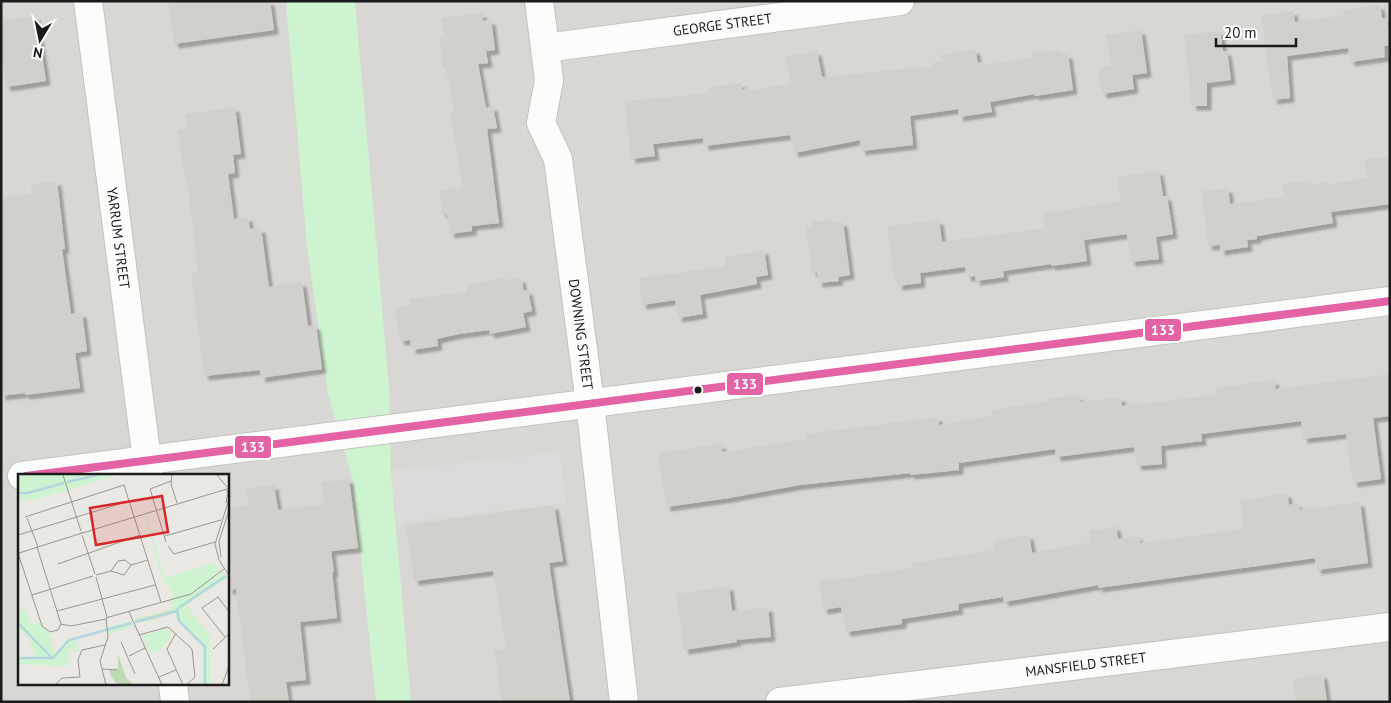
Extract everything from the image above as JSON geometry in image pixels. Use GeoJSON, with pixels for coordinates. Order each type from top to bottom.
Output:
{"type":"FeatureCollection","features":[{"type":"Feature","properties":{"kind":"street","name":"YARRUM STREET"},"geometry":{"type":"LineString","coordinates":[[88,1],[148,468]]}},
{"type":"Feature","properties":{"kind":"street","name":"DOWNING STREET"},"geometry":{"type":"LineString","coordinates":[[539,1],[549,80],[541,123],[558,159],[590,403],[624,702]]}},
{"type":"Feature","properties":{"kind":"street","name":"GEORGE STREET"},"geometry":{"type":"LineString","coordinates":[[545,48],[900,1]]}},
{"type":"Feature","properties":{"kind":"street"},"geometry":{"type":"LineString","coordinates":[[53,474],[148,468],[590,403],[1390,301]]}},
{"type":"Feature","properties":{"kind":"street"},"geometry":{"type":"LineString","coordinates":[[1,478],[18,476]]}},
{"type":"Feature","properties":{"kind":"street","name":"MANSFIELD STREET"},"geometry":{"type":"LineString","coordinates":[[780,702],[1390,627]]}},
{"type":"Feature","properties":{"kind":"street"},"geometry":{"type":"LineString","coordinates":[[173,686],[175,702]]}},
{"type":"Feature","properties":{"kind":"shaded area"},"geometry":{"type":"Polygon","coordinates":[[[1,1],[1390,1],[1390,702],[1,702],[1,1]]]}},
{"type":"Feature","properties":{"kind":"shaded area"},"geometry":{"type":"Polygon","coordinates":[[[560,452],[566,503],[397,523],[391,471],[560,452]]]}},
{"type":"Feature","properties":{"kind":"green space"},"geometry":{"type":"Polygon","coordinates":[[[286,1],[355,1],[389,387],[391,471],[411,702],[376,702],[353,481],[328,394],[307,247],[286,1]]]}},
{"type":"Feature","properties":{"kind":"building"},"geometry":{"type":"Polygon","coordinates":[[[168,1],[270,1],[274,30],[174,44],[168,1]]]}},
{"type":"Feature","properties":{"kind":"building"},"geometry":{"type":"Polygon","coordinates":[[[1380,5],[1382,18],[1387,18],[1390,38],[1390,45],[1384,46],[1385,57],[1350,62],[1348,48],[1287,56],[1290,98],[1273,100],[1261,16],[1293,11],[1295,22],[1344,15],[1343,10],[1380,5]]]}},
{"type":"Feature","properties":{"kind":"building"},"geometry":{"type":"Polygon","coordinates":[[[482,13],[483,21],[491,20],[495,50],[486,51],[488,63],[478,64],[486,108],[493,106],[497,128],[487,129],[499,223],[472,226],[472,231],[450,234],[447,214],[442,214],[439,190],[463,187],[450,114],[454,113],[446,68],[443,69],[439,38],[444,37],[441,18],[482,13]]]}},
{"type":"Feature","properties":{"kind":"building"},"geometry":{"type":"Polygon","coordinates":[[[36,16],[46,81],[6,87],[1,55],[1,20],[36,16]]]}},
{"type":"Feature","properties":{"kind":"building"},"geometry":{"type":"Polygon","coordinates":[[[1141,30],[1147,73],[1132,75],[1134,89],[1102,94],[1098,68],[1111,66],[1106,35],[1141,30]]]}},
{"type":"Feature","properties":{"kind":"building"},"geometry":{"type":"Polygon","coordinates":[[[1220,31],[1223,51],[1227,51],[1231,80],[1207,83],[1207,106],[1192,106],[1184,35],[1220,31]]]}},
{"type":"Feature","properties":{"kind":"building"},"geometry":{"type":"Polygon","coordinates":[[[975,49],[978,63],[984,62],[984,65],[1032,58],[1031,53],[1057,50],[1058,55],[1068,54],[1073,90],[1035,96],[1034,94],[990,102],[992,112],[959,117],[958,109],[910,116],[913,145],[861,151],[860,140],[794,153],[790,135],[704,146],[703,138],[653,144],[655,156],[631,159],[625,101],[709,93],[708,87],[741,83],[742,89],[748,89],[749,91],[791,83],[785,57],[817,51],[822,77],[933,66],[932,63],[941,61],[940,55],[975,49]]]}},
{"type":"Feature","properties":{"kind":"building"},"geometry":{"type":"Polygon","coordinates":[[[235,107],[241,154],[233,155],[235,173],[228,174],[234,219],[248,217],[250,229],[261,228],[269,287],[302,282],[308,326],[316,325],[322,369],[261,378],[260,370],[204,376],[191,273],[198,272],[187,179],[185,179],[178,130],[188,129],[186,114],[235,107]]]}},
{"type":"Feature","properties":{"kind":"building"},"geometry":{"type":"Polygon","coordinates":[[[1390,157],[1390,204],[1331,212],[1333,223],[1257,236],[1257,239],[1247,240],[1248,247],[1220,251],[1220,245],[1208,246],[1202,191],[1228,188],[1230,204],[1284,197],[1282,184],[1306,181],[1306,186],[1326,182],[1327,185],[1367,178],[1364,160],[1390,157]]]}},
{"type":"Feature","properties":{"kind":"building"},"geometry":{"type":"Polygon","coordinates":[[[1159,171],[1163,196],[1167,196],[1173,234],[1156,237],[1159,259],[1131,262],[1127,234],[1084,240],[1087,261],[1003,271],[1004,277],[976,281],[975,276],[967,277],[965,267],[920,273],[921,283],[898,286],[898,278],[894,279],[887,226],[939,220],[942,242],[1045,228],[1043,214],[1121,201],[1118,177],[1159,171]]]}},
{"type":"Feature","properties":{"kind":"building"},"geometry":{"type":"Polygon","coordinates":[[[57,181],[65,249],[62,249],[71,314],[82,313],[87,351],[75,353],[80,388],[1,396],[1,198],[32,194],[31,184],[57,181]]]}},
{"type":"Feature","properties":{"kind":"building"},"geometry":{"type":"Polygon","coordinates":[[[830,220],[831,223],[843,222],[850,275],[838,277],[839,281],[818,283],[817,272],[812,273],[806,226],[812,226],[812,222],[830,220]]]}},
{"type":"Feature","properties":{"kind":"building"},"geometry":{"type":"Polygon","coordinates":[[[764,250],[768,275],[756,277],[757,284],[700,295],[703,314],[678,318],[675,300],[642,305],[639,278],[726,266],[724,258],[764,250]]]}},
{"type":"Feature","properties":{"kind":"building"},"geometry":{"type":"Polygon","coordinates":[[[505,277],[506,281],[521,278],[524,291],[528,290],[532,311],[523,313],[526,327],[490,334],[489,330],[459,334],[437,339],[438,346],[412,350],[410,340],[400,341],[395,308],[411,305],[410,299],[467,292],[466,285],[505,277]]]}},
{"type":"Feature","properties":{"kind":"building"},"geometry":{"type":"Polygon","coordinates":[[[1390,374],[1390,416],[1373,418],[1381,479],[1353,483],[1346,434],[1303,439],[1301,421],[1201,434],[1202,441],[1161,446],[1162,464],[1137,466],[1134,447],[1056,457],[1055,449],[959,463],[959,470],[910,475],[910,473],[800,485],[666,507],[658,453],[721,444],[723,452],[807,439],[806,434],[938,417],[939,425],[992,416],[991,410],[1050,401],[1049,398],[1079,396],[1080,402],[1121,397],[1122,406],[1216,395],[1215,388],[1274,380],[1276,389],[1390,374]]]}},
{"type":"Feature","properties":{"kind":"building"},"geometry":{"type":"Polygon","coordinates":[[[349,479],[358,548],[331,551],[337,618],[300,622],[306,680],[286,682],[289,702],[250,702],[236,589],[229,590],[229,508],[249,505],[246,489],[274,485],[278,510],[324,504],[321,482],[349,479]]]}},
{"type":"Feature","properties":{"kind":"building"},"geometry":{"type":"Polygon","coordinates":[[[1287,493],[1289,505],[1298,503],[1299,510],[1360,502],[1368,563],[1317,570],[1315,558],[1098,588],[1098,585],[1004,602],[1003,597],[958,604],[959,610],[902,619],[902,624],[846,632],[841,607],[823,610],[819,582],[913,568],[912,563],[995,550],[993,541],[1029,535],[1032,553],[1091,542],[1089,531],[1116,526],[1118,539],[1138,536],[1140,543],[1244,529],[1240,501],[1287,493]]]}},
{"type":"Feature","properties":{"kind":"building"},"geometry":{"type":"Polygon","coordinates":[[[554,505],[563,561],[549,563],[570,702],[502,702],[494,651],[506,649],[493,571],[414,581],[406,525],[554,505]]]}},
{"type":"Feature","properties":{"kind":"building"},"geometry":{"type":"Polygon","coordinates":[[[729,586],[732,611],[768,607],[771,637],[736,640],[737,642],[684,650],[676,594],[729,586]]]}},
{"type":"Feature","properties":{"kind":"building"},"geometry":{"type":"Polygon","coordinates":[[[1323,674],[1327,702],[1296,702],[1293,679],[1323,674]]]}},
{"type":"Feature","properties":{"kind":"transit line","name":"133"},"geometry":{"type":"LineString","coordinates":[[42,474],[1390,301]]}}]}
